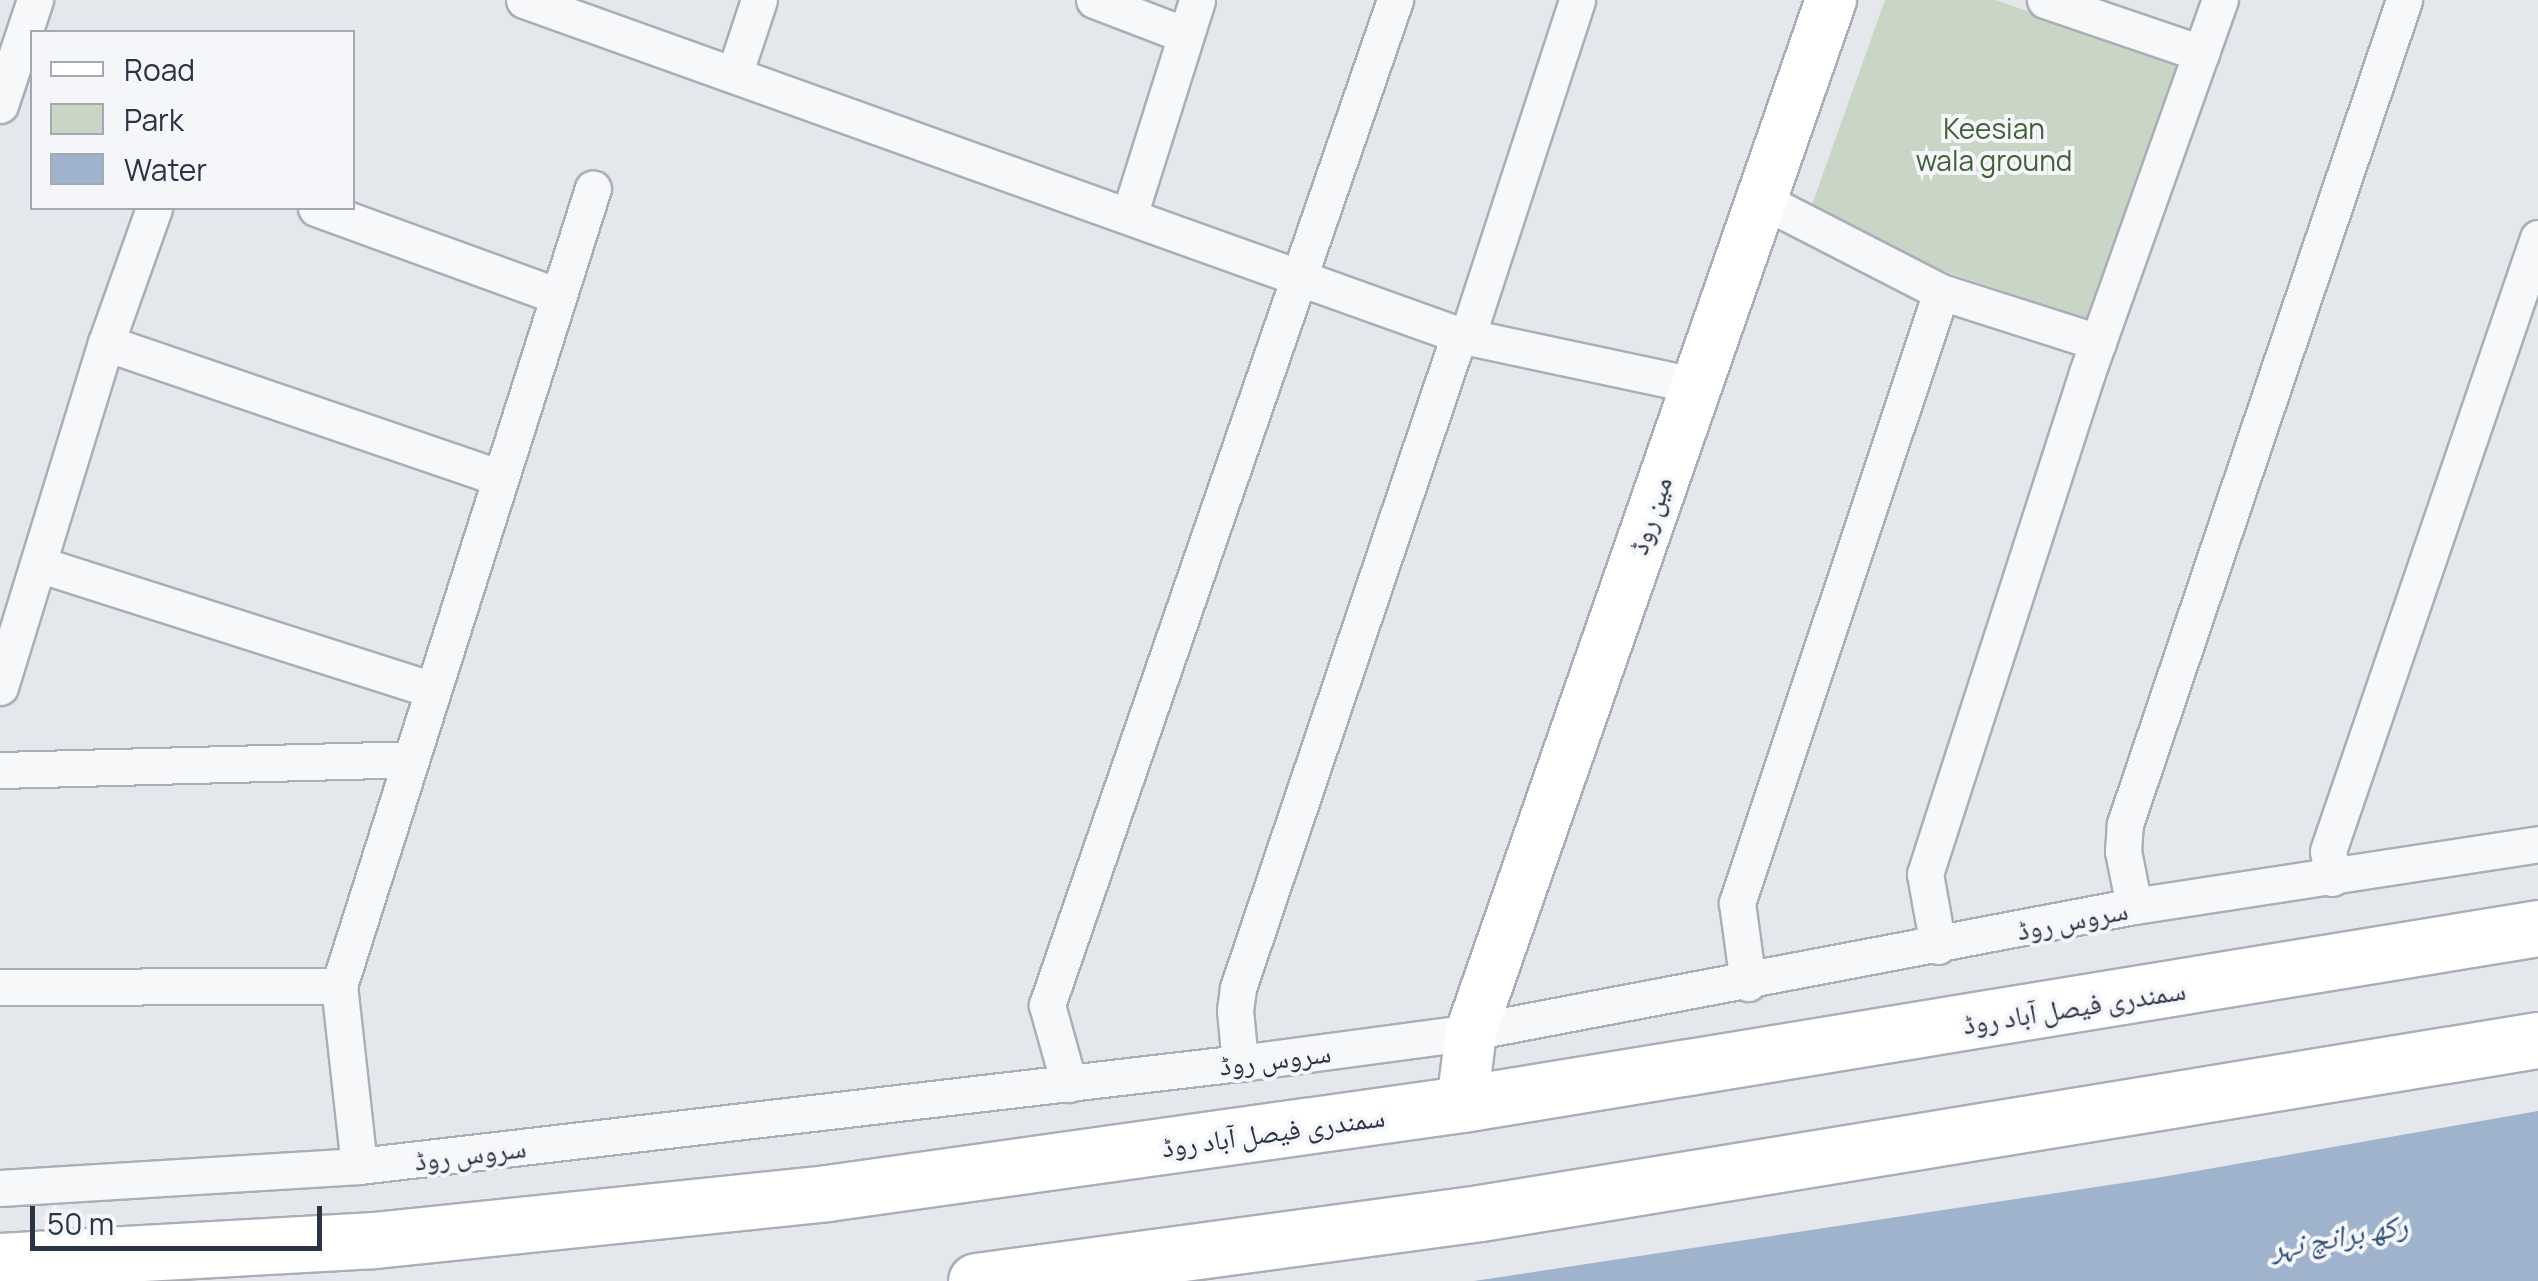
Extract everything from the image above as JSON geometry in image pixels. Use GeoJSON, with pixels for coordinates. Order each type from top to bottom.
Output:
{"type":"FeatureCollection","features":[{"type":"Feature","properties":{"kind":"main road","name":"سمندری فیصل آباد روڈ"},"geometry":{"type":"LineString","coordinates":[[0,1261],[374,1240],[826,1193],[1462,1104],[2538,928]]}},
{"type":"Feature","properties":{"kind":"main road"},"geometry":{"type":"LineString","coordinates":[[976,1281],[1480,1213],[2538,1040]]}},
{"type":"Feature","properties":{"kind":"street"},"geometry":{"type":"LineString","coordinates":[[13,96],[35,0]]}},
{"type":"Feature","properties":{"kind":"street"},"geometry":{"type":"LineString","coordinates":[[734,75],[759,0]]}},
{"type":"Feature","properties":{"kind":"street"},"geometry":{"type":"LineString","coordinates":[[1094,0],[1186,34]]}},
{"type":"Feature","properties":{"kind":"street"},"geometry":{"type":"LineString","coordinates":[[1129,216],[1196,0]]}},
{"type":"Feature","properties":{"kind":"street"},"geometry":{"type":"LineString","coordinates":[[1068,1084],[1048,1006],[1395,0]]}},
{"type":"Feature","properties":{"kind":"street"},"geometry":{"type":"LineString","coordinates":[[1240,1064],[1234,1010],[1238,988],[1576,0]]}},
{"type":"Feature","properties":{"kind":"street","name":"مین روڈ"},"geometry":{"type":"LineString","coordinates":[[1462,1104],[1472,1032],[1831,0]]}},
{"type":"Feature","properties":{"kind":"street"},"geometry":{"type":"LineString","coordinates":[[2044,0],[2201,53]]}},
{"type":"Feature","properties":{"kind":"street"},"geometry":{"type":"LineString","coordinates":[[1938,946],[1924,874],[2098,342],[2220,0]]}},
{"type":"Feature","properties":{"kind":"street"},"geometry":{"type":"LineString","coordinates":[[2134,906],[2123,851],[2125,824],[2404,0]]}},
{"type":"Feature","properties":{"kind":"street"},"geometry":{"type":"LineString","coordinates":[[545,4],[1463,336],[1694,385]]}},
{"type":"Feature","properties":{"kind":"street"},"geometry":{"type":"LineString","coordinates":[[359,1166],[338,986],[593,188]]}},
{"type":"Feature","properties":{"kind":"street"},"geometry":{"type":"LineString","coordinates":[[1760,198],[1942,292],[2098,342]]}},
{"type":"Feature","properties":{"kind":"street"},"geometry":{"type":"LineString","coordinates":[[0,686],[106,343],[153,210]]}},
{"type":"Feature","properties":{"kind":"street"},"geometry":{"type":"LineString","coordinates":[[322,210],[558,296]]}},
{"type":"Feature","properties":{"kind":"street"},"geometry":{"type":"LineString","coordinates":[[2332,878],[2328,851],[2536,252]]}},
{"type":"Feature","properties":{"kind":"street"},"geometry":{"type":"LineString","coordinates":[[1748,983],[1737,902],[1942,292]]}},
{"type":"Feature","properties":{"kind":"street"},"geometry":{"type":"LineString","coordinates":[[106,343],[500,478]]}},
{"type":"Feature","properties":{"kind":"street"},"geometry":{"type":"LineString","coordinates":[[38,564],[432,690]]}},
{"type":"Feature","properties":{"kind":"street"},"geometry":{"type":"LineString","coordinates":[[0,770],[411,758]]}},
{"type":"Feature","properties":{"kind":"street","name":"سروس روڈ"},"geometry":{"type":"LineString","coordinates":[[0,1188],[359,1166],[1240,1064],[1472,1032],[1748,983],[2134,906],[2538,844]]}},
{"type":"Feature","properties":{"kind":"street"},"geometry":{"type":"LineString","coordinates":[[0,987],[338,986]]}},
{"type":"Feature","properties":{"kind":"green space","name":"Keesian wala ground"},"geometry":{"type":"Polygon","coordinates":[[[1885,0],[1995,0],[2183,64],[2094,322],[1805,224],[1885,0]]]}},
{"type":"Feature","properties":{"kind":"water","name":"رکھ برانچ نہر"},"geometry":{"type":"Polygon","coordinates":[[[2538,1111],[2538,1281],[1474,1281],[2162,1177],[2538,1111]]]}}]}
